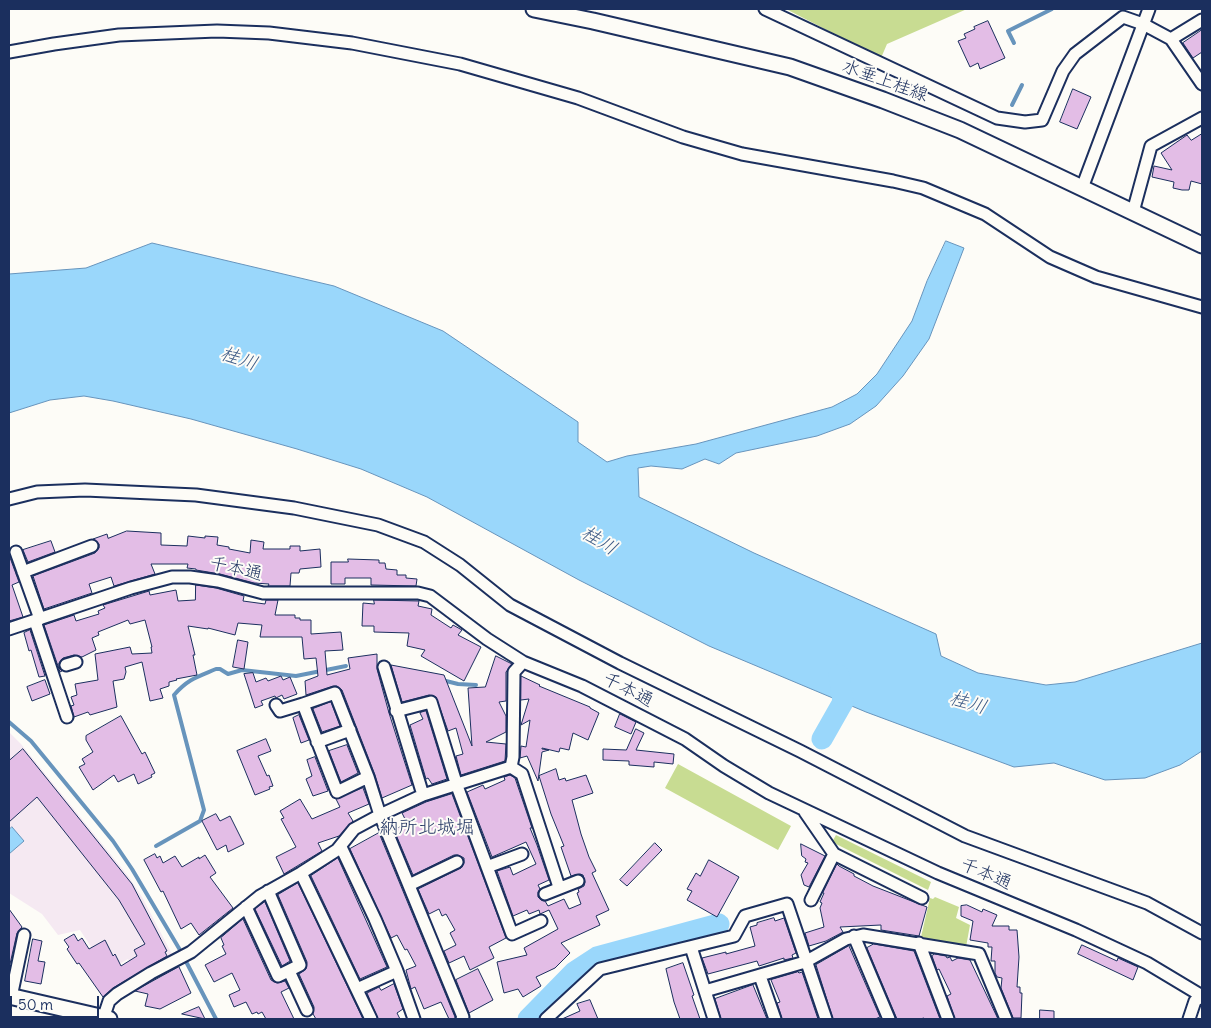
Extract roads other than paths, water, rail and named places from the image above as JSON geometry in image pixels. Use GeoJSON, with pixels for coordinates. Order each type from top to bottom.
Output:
{"type":"FeatureCollection","features":[{"type":"Feature","properties":{"kind":"main road","name":"水垂上桂線"},"geometry":{"type":"LineString","coordinates":[[534,9],[603,23],[790,67],[960,130],[1202,245]]}},
{"type":"Feature","properties":{"kind":"main road"},"geometry":{"type":"LineString","coordinates":[[10,996],[105,1019]]}},
{"type":"Feature","properties":{"kind":"street"},"geometry":{"type":"LineString","coordinates":[[765,9],[997,118],[1025,122],[1042,120],[1063,71],[1075,54],[1123,17],[1143,24],[1171,39],[1202,84]]}},
{"type":"Feature","properties":{"kind":"street"},"geometry":{"type":"LineString","coordinates":[[1082,188],[1149,9]]}},
{"type":"Feature","properties":{"kind":"street"},"geometry":{"type":"LineString","coordinates":[[1171,39],[1202,20]]}},
{"type":"Feature","properties":{"kind":"street"},"geometry":{"type":"LineString","coordinates":[[9,52],[119,36],[217,31],[268,33],[352,43],[460,64],[578,98],[683,137],[742,154],[923,188],[985,214],[1050,257],[1096,278],[1202,307]]}},
{"type":"Feature","properties":{"kind":"street"},"geometry":{"type":"LineString","coordinates":[[1133,212],[1151,146],[1202,118]]}},
{"type":"Feature","properties":{"kind":"street"},"geometry":{"type":"LineString","coordinates":[[9,499],[38,492],[85,490],[196,495],[294,508],[378,525],[424,542],[460,565],[510,606],[629,668],[800,751],[964,836],[1147,903],[1202,933]]}},
{"type":"Feature","properties":{"kind":"street"},"geometry":{"type":"LineString","coordinates":[[24,572],[92,546]]}},
{"type":"Feature","properties":{"kind":"street"},"geometry":{"type":"LineString","coordinates":[[16,552],[38,620],[63,666],[67,717]]}},
{"type":"Feature","properties":{"kind":"street","name":"千本通"},"geometry":{"type":"LineString","coordinates":[[9,629],[131,588],[172,577],[206,579],[263,593],[418,593],[430,596],[487,639],[523,662],[582,686],[685,739],[724,766],[769,793],[938,873],[1076,930],[1147,963],[1202,996]]}},
{"type":"Feature","properties":{"kind":"street"},"geometry":{"type":"LineString","coordinates":[[511,767],[513,757],[514,672],[523,662]]}},
{"type":"Feature","properties":{"kind":"street"},"geometry":{"type":"LineString","coordinates":[[384,667],[396,711],[424,795]]}},
{"type":"Feature","properties":{"kind":"street"},"geometry":{"type":"LineString","coordinates":[[276,705],[280,710],[335,693],[368,777],[380,815],[463,1017],[462,1019]]}},
{"type":"Feature","properties":{"kind":"street"},"geometry":{"type":"LineString","coordinates":[[396,711],[431,702],[457,786],[512,934],[541,921]]}},
{"type":"Feature","properties":{"kind":"street"},"geometry":{"type":"LineString","coordinates":[[303,704],[336,792],[368,777]]}},
{"type":"Feature","properties":{"kind":"street"},"geometry":{"type":"LineString","coordinates":[[317,742],[350,730]]}},
{"type":"Feature","properties":{"kind":"street"},"geometry":{"type":"LineString","coordinates":[[105,1019],[109,1001],[117,994],[191,952],[268,891],[301,873],[341,847],[354,829],[424,795],[457,786],[511,767]]}},
{"type":"Feature","properties":{"kind":"street"},"geometry":{"type":"LineString","coordinates":[[511,767],[522,774],[559,887]]}},
{"type":"Feature","properties":{"kind":"street"},"geometry":{"type":"LineString","coordinates":[[804,810],[834,854],[922,898]]}},
{"type":"Feature","properties":{"kind":"street"},"geometry":{"type":"LineString","coordinates":[[341,847],[375,918],[414,1019]]}},
{"type":"Feature","properties":{"kind":"street"},"geometry":{"type":"LineString","coordinates":[[487,867],[522,854]]}},
{"type":"Feature","properties":{"kind":"street"},"geometry":{"type":"LineString","coordinates":[[812,900],[834,854]]}},
{"type":"Feature","properties":{"kind":"street"},"geometry":{"type":"LineString","coordinates":[[409,885],[457,862]]}},
{"type":"Feature","properties":{"kind":"street"},"geometry":{"type":"LineString","coordinates":[[301,873],[371,1019]]}},
{"type":"Feature","properties":{"kind":"street"},"geometry":{"type":"LineString","coordinates":[[544,894],[578,881]]}},
{"type":"Feature","properties":{"kind":"street"},"geometry":{"type":"LineString","coordinates":[[246,907],[278,976],[300,965],[268,891]]}},
{"type":"Feature","properties":{"kind":"street"},"geometry":{"type":"LineString","coordinates":[[546,1019],[600,969],[734,936],[745,916],[787,904],[805,962],[826,1019]]}},
{"type":"Feature","properties":{"kind":"street"},"geometry":{"type":"LineString","coordinates":[[10,996],[24,935]]}},
{"type":"Feature","properties":{"kind":"street"},"geometry":{"type":"LineString","coordinates":[[705,991],[805,962],[846,939],[863,935],[979,954],[1006,1019]]}},
{"type":"Feature","properties":{"kind":"street"},"geometry":{"type":"LineString","coordinates":[[854,936],[889,1019]]}},
{"type":"Feature","properties":{"kind":"street"},"geometry":{"type":"LineString","coordinates":[[919,943],[948,1019]]}},
{"type":"Feature","properties":{"kind":"street"},"geometry":{"type":"LineString","coordinates":[[691,946],[714,1019]]}},
{"type":"Feature","properties":{"kind":"street"},"geometry":{"type":"LineString","coordinates":[[289,971],[307,1010]]}},
{"type":"Feature","properties":{"kind":"street"},"geometry":{"type":"LineString","coordinates":[[357,989],[397,971]]}},
{"type":"Feature","properties":{"kind":"street"},"geometry":{"type":"LineString","coordinates":[[760,976],[775,1019]]}},
{"type":"Feature","properties":{"kind":"street"},"geometry":{"type":"LineString","coordinates":[[1189,1019],[1195,1001],[1202,996]]}},
{"type":"Feature","properties":{"kind":"water","name":"桂川"},"geometry":{"type":"Polygon","coordinates":[[[946,241],[964,248],[929,339],[903,376],[876,406],[850,424],[817,436],[736,453],[719,464],[705,459],[682,469],[651,466],[638,468],[639,497],[754,553],[936,634],[941,656],[978,673],[1046,685],[1075,682],[1202,643],[1202,751],[1180,765],[1145,778],[1105,780],[1054,763],[1014,767],[866,712],[709,646],[579,580],[427,497],[361,469],[191,419],[84,396],[50,400],[9,413],[9,274],[86,268],[152,243],[334,286],[443,331],[578,422],[578,442],[607,462],[627,456],[696,444],[832,407],[857,394],[877,374],[912,321],[927,281],[946,241]]]}},
{"type":"Feature","properties":{"kind":"water"},"geometry":{"type":"Polygon","coordinates":[[[12,827],[24,841],[9,854],[9,830],[12,827]]]}},
{"type":"Feature","properties":{"kind":"waterway"},"geometry":{"type":"LineString","coordinates":[[1014,43],[1008,31],[1052,9]]}},
{"type":"Feature","properties":{"kind":"waterway"},"geometry":{"type":"LineString","coordinates":[[1012,105],[1022,85]]}},
{"type":"Feature","properties":{"kind":"waterway"},"geometry":{"type":"LineString","coordinates":[[156,846],[200,821],[204,810],[174,695],[184,685],[216,669],[220,669],[228,674],[242,670],[296,676],[346,666]]}},
{"type":"Feature","properties":{"kind":"waterway"},"geometry":{"type":"LineString","coordinates":[[822,739],[843,702],[839,675]]}},
{"type":"Feature","properties":{"kind":"waterway"},"geometry":{"type":"LineString","coordinates":[[442,680],[458,684],[476,685]]}},
{"type":"Feature","properties":{"kind":"waterway"},"geometry":{"type":"LineString","coordinates":[[9,722],[31,741],[113,841],[132,869],[180,950],[216,1019]]}},
{"type":"Feature","properties":{"kind":"waterway"},"geometry":{"type":"LineString","coordinates":[[528,1019],[574,972],[597,957],[719,924]]}},
{"type":"Feature","properties":{"kind":"district","name":"納所北城堀"},"geometry":{"type":"Point","coordinates":[427,828]}}]}
